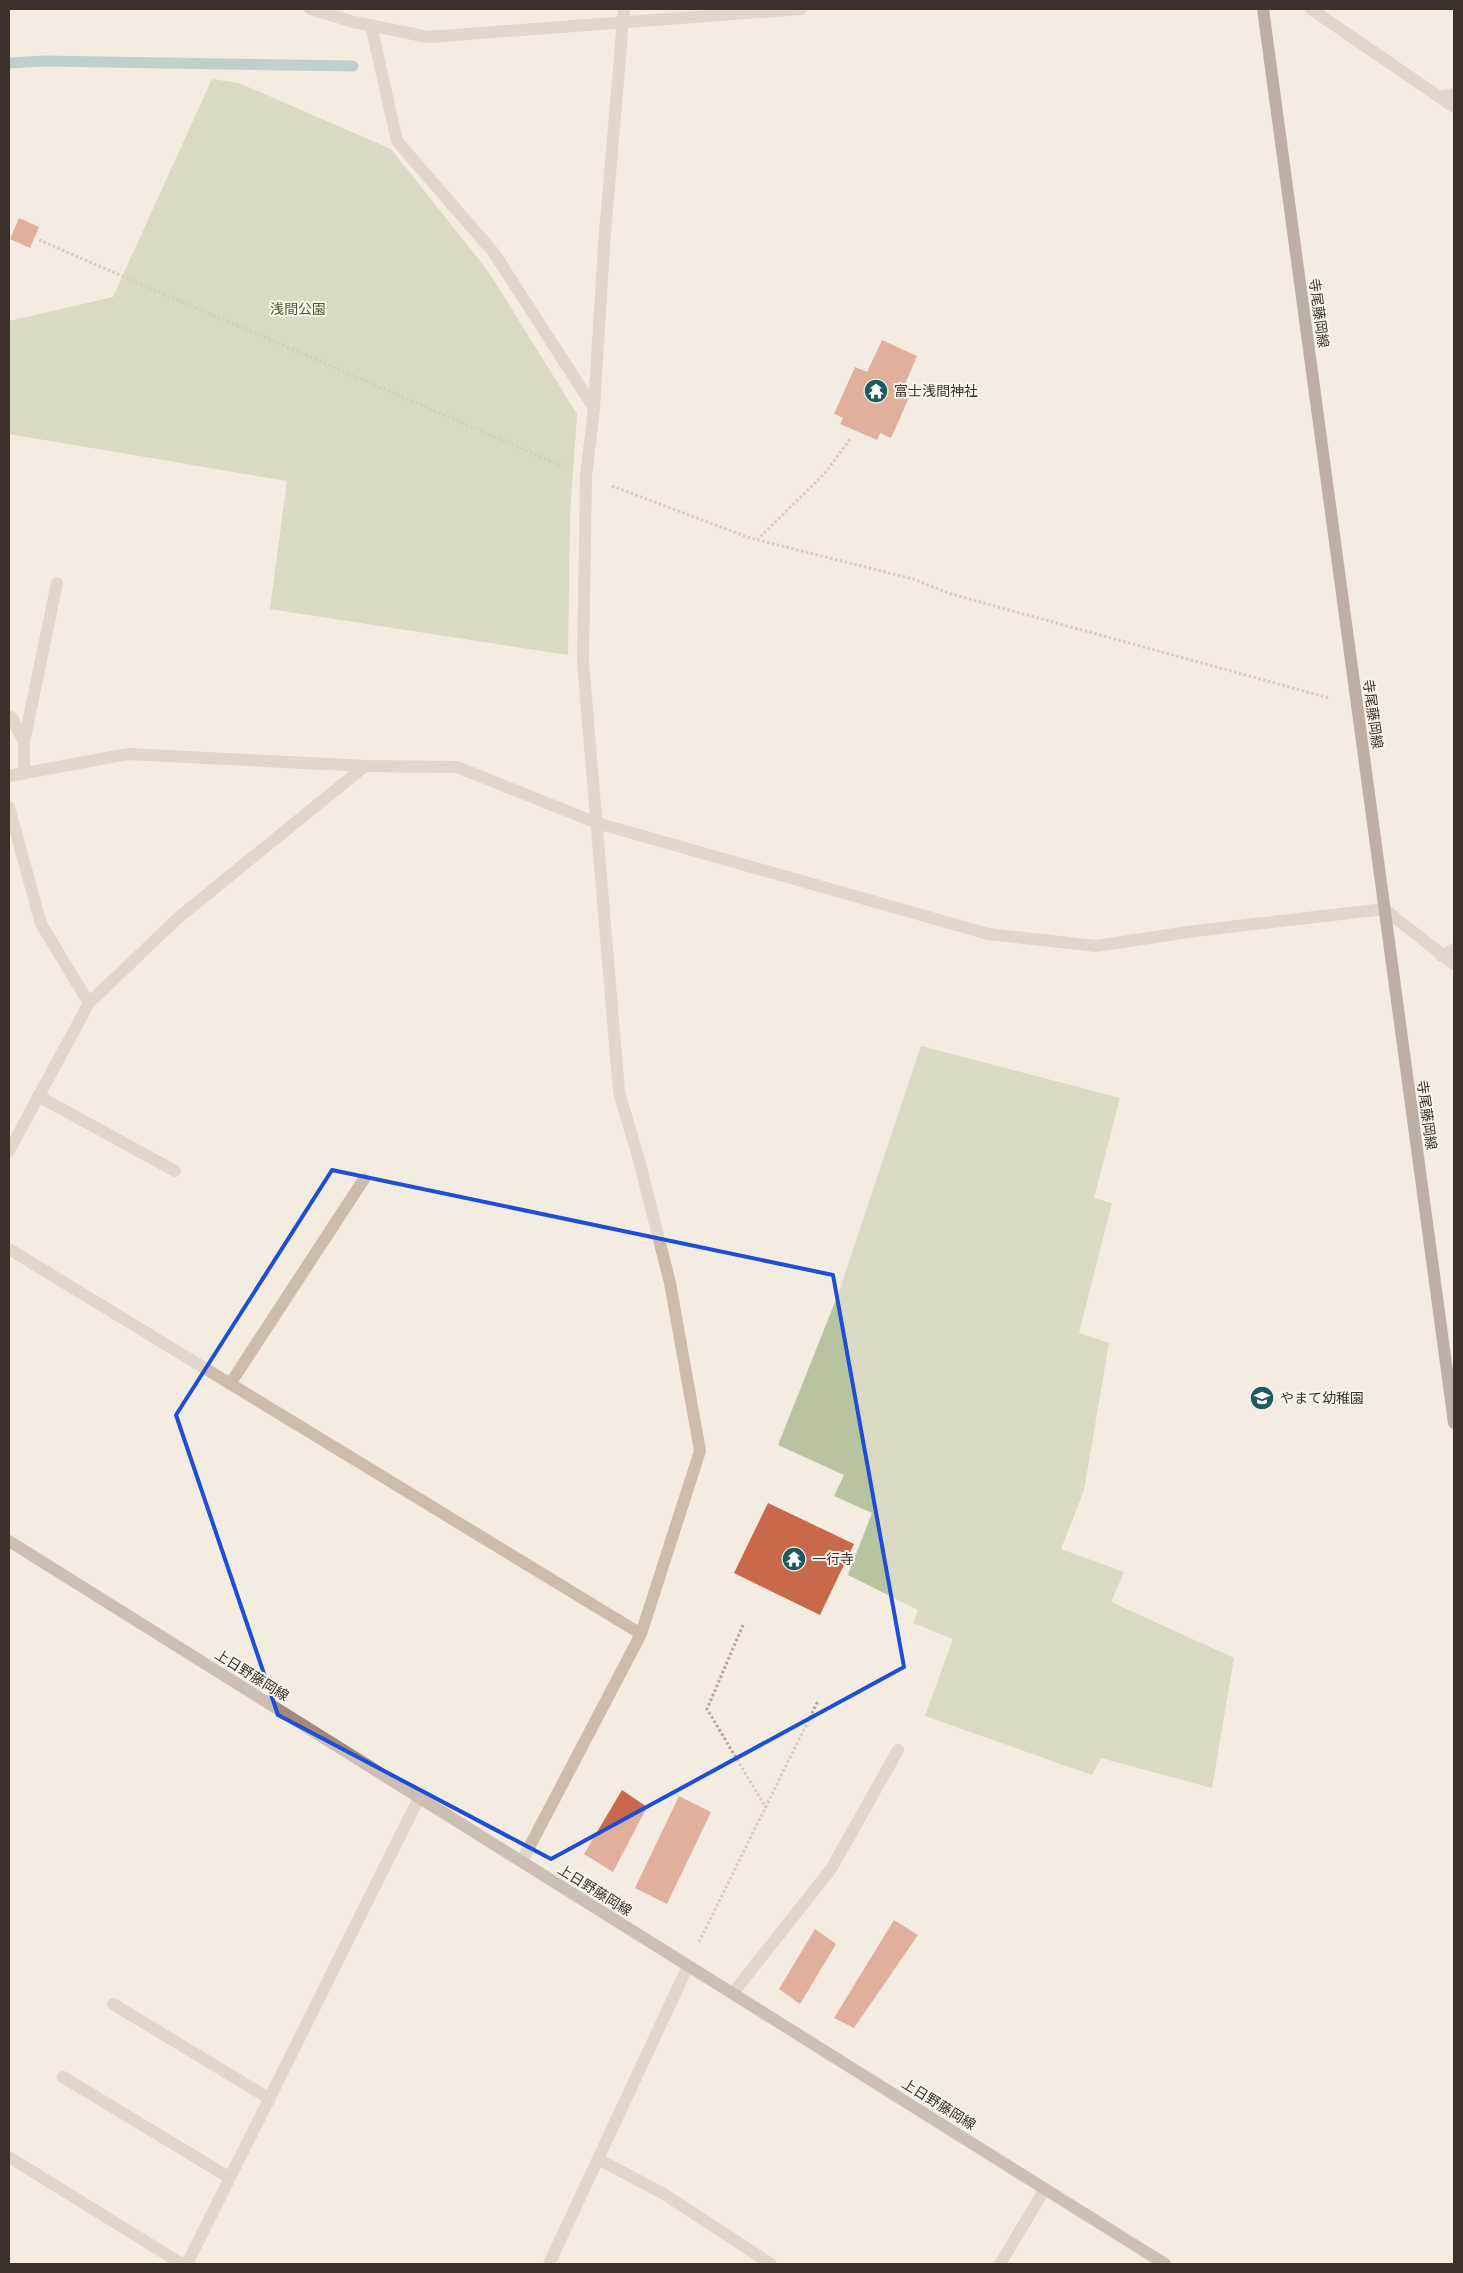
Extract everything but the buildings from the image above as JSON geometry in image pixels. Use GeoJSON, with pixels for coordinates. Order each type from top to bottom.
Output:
{"type":"FeatureCollection","features":[{"type":"Feature","properties":{"kind":"main road","name":"寺尾藤岡線"},"geometry":{"type":"LineString","coordinates":[[1263,9],[1454,1423]]}},
{"type":"Feature","properties":{"kind":"main road","name":"上日野藤岡線"},"geometry":{"type":"LineString","coordinates":[[9,1541],[1165,2264]]}},
{"type":"Feature","properties":{"kind":"street"},"geometry":{"type":"LineString","coordinates":[[310,9],[428,37],[801,9]]}},
{"type":"Feature","properties":{"kind":"street"},"geometry":{"type":"LineString","coordinates":[[522,1861],[641,1634],[700,1452],[670,1283],[619,1092],[583,662],[586,476],[594,408],[604,245],[624,9]]}},
{"type":"Feature","properties":{"kind":"street"},"geometry":{"type":"LineString","coordinates":[[1311,9],[1454,107]]}},
{"type":"Feature","properties":{"kind":"street"},"geometry":{"type":"LineString","coordinates":[[371,25],[397,141],[494,253],[594,408]]}},
{"type":"Feature","properties":{"kind":"street"},"geometry":{"type":"LineString","coordinates":[[1439,97],[1454,94]]}},
{"type":"Feature","properties":{"kind":"street"},"geometry":{"type":"LineString","coordinates":[[24,774],[24,742],[58,583]]}},
{"type":"Feature","properties":{"kind":"street"},"geometry":{"type":"LineString","coordinates":[[9,716],[12,718],[24,742]]}},
{"type":"Feature","properties":{"kind":"street"},"geometry":{"type":"LineString","coordinates":[[9,776],[128,754],[365,766],[457,767],[597,823],[988,934],[1096,946],[1196,931],[1384,909],[1441,956],[1454,964]]}},
{"type":"Feature","properties":{"kind":"street"},"geometry":{"type":"LineString","coordinates":[[11,1143],[89,1003],[178,918],[365,766]]}},
{"type":"Feature","properties":{"kind":"street"},"geometry":{"type":"LineString","coordinates":[[9,806],[40,924],[89,1003]]}},
{"type":"Feature","properties":{"kind":"street"},"geometry":{"type":"LineString","coordinates":[[1441,956],[1454,949]]}},
{"type":"Feature","properties":{"kind":"street"},"geometry":{"type":"LineString","coordinates":[[38,1096],[175,1171]]}},
{"type":"Feature","properties":{"kind":"street"},"geometry":{"type":"LineString","coordinates":[[230,1384],[364,1179]]}},
{"type":"Feature","properties":{"kind":"street"},"geometry":{"type":"LineString","coordinates":[[9,1249],[641,1634]]}},
{"type":"Feature","properties":{"kind":"street"},"geometry":{"type":"LineString","coordinates":[[733,1994],[831,1869],[898,1750]]}},
{"type":"Feature","properties":{"kind":"street"},"geometry":{"type":"LineString","coordinates":[[187,2264],[420,1798]]}},
{"type":"Feature","properties":{"kind":"street"},"geometry":{"type":"LineString","coordinates":[[549,2264],[688,1966]]}},
{"type":"Feature","properties":{"kind":"street"},"geometry":{"type":"LineString","coordinates":[[113,2004],[270,2099]]}},
{"type":"Feature","properties":{"kind":"street"},"geometry":{"type":"LineString","coordinates":[[63,2077],[230,2178]]}},
{"type":"Feature","properties":{"kind":"street"},"geometry":{"type":"LineString","coordinates":[[9,2157],[182,2264]]}},
{"type":"Feature","properties":{"kind":"street"},"geometry":{"type":"LineString","coordinates":[[598,2159],[664,2194],[771,2264]]}},
{"type":"Feature","properties":{"kind":"street"},"geometry":{"type":"LineString","coordinates":[[1000,2264],[1045,2188]]}},
{"type":"Feature","properties":{"kind":"path"},"geometry":{"type":"LineString","coordinates":[[39,240],[586,476],[757,540],[913,579],[951,594],[1356,706]]}},
{"type":"Feature","properties":{"kind":"path"},"geometry":{"type":"LineString","coordinates":[[757,540],[825,473],[851,438]]}},
{"type":"Feature","properties":{"kind":"path"},"geometry":{"type":"LineString","coordinates":[[743,1625],[707,1709],[766,1808]]}},
{"type":"Feature","properties":{"kind":"path"},"geometry":{"type":"LineString","coordinates":[[688,1966],[818,1701]]}},
{"type":"Feature","properties":{"kind":"highlighted area"},"geometry":{"type":"Polygon","coordinates":[[[332,1170],[833,1275],[904,1667],[551,1859],[278,1715],[176,1415],[332,1170]]]}},
{"type":"Feature","properties":{"kind":"green space","name":"浅間公園"},"geometry":{"type":"Polygon","coordinates":[[[212,79],[239,83],[391,149],[488,271],[577,414],[570,515],[568,655],[270,609],[287,481],[9,434],[9,321],[113,297],[212,79]]]}},
{"type":"Feature","properties":{"kind":"green space"},"geometry":{"type":"Polygon","coordinates":[[[921,1046],[1120,1098],[1094,1198],[1112,1203],[1079,1333],[1109,1343],[1084,1490],[1061,1549],[1124,1572],[1111,1602],[1234,1658],[1212,1788],[1101,1758],[1092,1775],[925,1716],[953,1639],[913,1623],[918,1610],[848,1575],[872,1513],[834,1496],[844,1475],[778,1445],[839,1292],[921,1046]]]}},
{"type":"Feature","properties":{"kind":"waterway"},"geometry":{"type":"LineString","coordinates":[[9,63],[44,61],[353,66]]}},
{"type":"Feature","properties":{"kind":"place","name":"富士浅間神社"},"geometry":{"type":"Point","coordinates":[876,391]}},
{"type":"Feature","properties":{"kind":"place","name":"やまて幼稚園"},"geometry":{"type":"Point","coordinates":[1262,1398]}},
{"type":"Feature","properties":{"kind":"place","name":"一行寺"},"geometry":{"type":"Point","coordinates":[794,1559]}}]}
